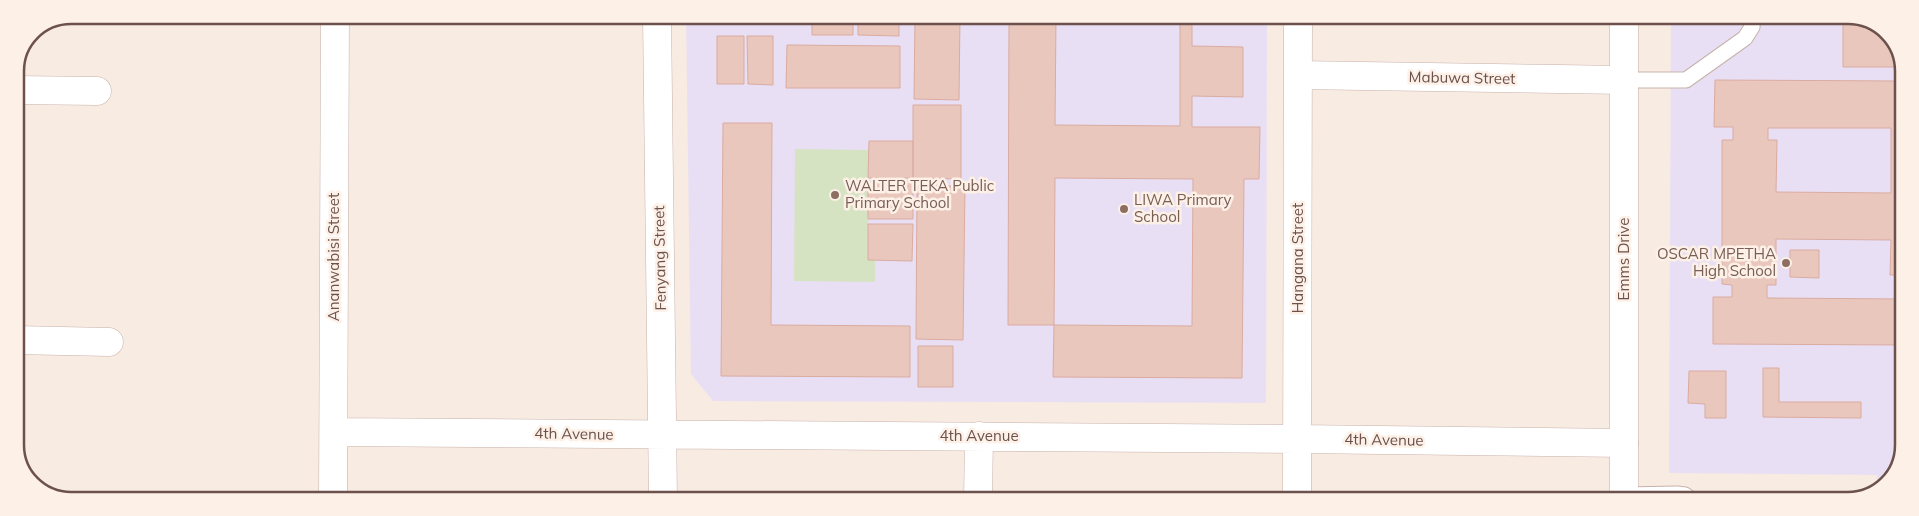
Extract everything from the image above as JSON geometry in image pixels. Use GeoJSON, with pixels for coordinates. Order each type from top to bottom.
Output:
{"type":"FeatureCollection","features":[{"type":"Feature","properties":{"kind":"street","name":"Ananwabisi Street"},"geometry":{"type":"LineString","coordinates":[[333,492],[335,24]]}},
{"type":"Feature","properties":{"kind":"street","name":"Fenyang Street"},"geometry":{"type":"LineString","coordinates":[[657,24],[663,492]]}},
{"type":"Feature","properties":{"kind":"street","name":"Hangana Street"},"geometry":{"type":"LineString","coordinates":[[1297,492],[1298,24]]}},
{"type":"Feature","properties":{"kind":"street","name":"Emms Drive"},"geometry":{"type":"LineString","coordinates":[[1624,24],[1626,80],[1624,492]]}},
{"type":"Feature","properties":{"kind":"street","name":"Mabuwa Street"},"geometry":{"type":"LineString","coordinates":[[1298,75],[1626,80]]}},
{"type":"Feature","properties":{"kind":"street"},"geometry":{"type":"LineString","coordinates":[[24,90],[98,91]]}},
{"type":"Feature","properties":{"kind":"street"},"geometry":{"type":"LineString","coordinates":[[24,340],[109,342]]}},
{"type":"Feature","properties":{"kind":"street","name":"4th Avenue"},"geometry":{"type":"LineString","coordinates":[[334,432],[1624,443]]}},
{"type":"Feature","properties":{"kind":"street"},"geometry":{"type":"LineString","coordinates":[[978,436],[978,492]]}},
{"type":"Feature","properties":{"kind":"lane"},"geometry":{"type":"LineString","coordinates":[[1626,80],[1686,80],[1745,38],[1752,24]]}},
{"type":"Feature","properties":{"kind":"shaded area"},"geometry":{"type":"Polygon","coordinates":[[[686,24],[1267,24],[1266,403],[713,401],[691,374],[686,24]]]}},
{"type":"Feature","properties":{"kind":"shaded area","name":"OSCAR MPETHA High School"},"geometry":{"type":"Polygon","coordinates":[[[1671,24],[1855,24],[1866,27],[1882,37],[1886,42],[1893,56],[1895,68],[1894,458],[1882,479],[1877,483],[1877,475],[1669,473],[1671,24]]]}},
{"type":"Feature","properties":{"kind":"green space"},"geometry":{"type":"Polygon","coordinates":[[[795,149],[869,150],[868,260],[875,260],[875,282],[794,281],[795,149]]]}},
{"type":"Feature","properties":{"kind":"building"},"geometry":{"type":"Polygon","coordinates":[[[812,24],[853,24],[853,35],[812,35],[812,24]]]}},
{"type":"Feature","properties":{"kind":"building"},"geometry":{"type":"Polygon","coordinates":[[[858,24],[899,24],[899,36],[858,35],[858,24]]]}},
{"type":"Feature","properties":{"kind":"building"},"geometry":{"type":"Polygon","coordinates":[[[915,24],[960,24],[959,100],[914,99],[915,24]]]}},
{"type":"Feature","properties":{"kind":"building"},"geometry":{"type":"Polygon","coordinates":[[[1009,24],[1056,24],[1055,125],[1180,126],[1180,24],[1192,24],[1192,46],[1243,47],[1243,97],[1192,96],[1192,127],[1260,127],[1259,179],[1244,179],[1242,378],[1053,377],[1054,325],[1008,325],[1009,24]],[[1055,178],[1054,325],[1192,326],[1193,179],[1055,178]]]}},
{"type":"Feature","properties":{"kind":"building"},"geometry":{"type":"Polygon","coordinates":[[[1843,24],[1855,24],[1866,27],[1882,37],[1893,56],[1895,67],[1843,67],[1843,24]]]}},
{"type":"Feature","properties":{"kind":"building"},"geometry":{"type":"Polygon","coordinates":[[[717,36],[744,36],[744,84],[717,84],[717,36]]]}},
{"type":"Feature","properties":{"kind":"building"},"geometry":{"type":"Polygon","coordinates":[[[747,36],[773,36],[773,85],[748,84],[747,36]]]}},
{"type":"Feature","properties":{"kind":"building"},"geometry":{"type":"Polygon","coordinates":[[[787,45],[900,46],[900,88],[786,88],[787,45]]]}},
{"type":"Feature","properties":{"kind":"building"},"geometry":{"type":"Polygon","coordinates":[[[1715,80],[1895,81],[1895,275],[1890,275],[1891,240],[1776,239],[1776,285],[1767,285],[1767,298],[1895,299],[1895,345],[1713,344],[1713,297],[1732,297],[1732,285],[1722,284],[1722,140],[1733,140],[1733,127],[1714,127],[1715,80]],[[1768,128],[1768,140],[1777,140],[1776,192],[1891,193],[1891,128],[1768,128]]]}},
{"type":"Feature","properties":{"kind":"building"},"geometry":{"type":"Polygon","coordinates":[[[913,105],[961,105],[961,179],[913,178],[913,105]]]}},
{"type":"Feature","properties":{"kind":"building"},"geometry":{"type":"Polygon","coordinates":[[[723,123],[772,123],[771,325],[910,326],[910,377],[721,376],[723,123]]]}},
{"type":"Feature","properties":{"kind":"building"},"geometry":{"type":"Polygon","coordinates":[[[869,141],[913,141],[913,178],[868,178],[869,141]]]}},
{"type":"Feature","properties":{"kind":"building"},"geometry":{"type":"Polygon","coordinates":[[[868,182],[913,182],[913,219],[868,219],[868,182]]]}},
{"type":"Feature","properties":{"kind":"building"},"geometry":{"type":"Polygon","coordinates":[[[917,186],[965,186],[963,340],[916,339],[917,186]]]}},
{"type":"Feature","properties":{"kind":"building"},"geometry":{"type":"Polygon","coordinates":[[[868,224],[913,224],[912,261],[868,260],[868,224]]]}},
{"type":"Feature","properties":{"kind":"building"},"geometry":{"type":"Polygon","coordinates":[[[1790,250],[1819,250],[1819,278],[1790,277],[1790,250]]]}},
{"type":"Feature","properties":{"kind":"building"},"geometry":{"type":"Polygon","coordinates":[[[918,346],[953,346],[953,387],[918,387],[918,346]]]}},
{"type":"Feature","properties":{"kind":"building"},"geometry":{"type":"Polygon","coordinates":[[[1763,368],[1779,368],[1779,402],[1861,402],[1861,418],[1763,417],[1763,368]]]}},
{"type":"Feature","properties":{"kind":"building"},"geometry":{"type":"Polygon","coordinates":[[[1689,371],[1726,371],[1726,418],[1705,418],[1705,404],[1688,403],[1689,371]]]}},
{"type":"Feature","properties":{"kind":"place","name":"WALTER TEKA Public Primary School"},"geometry":{"type":"Point","coordinates":[835,195]}},
{"type":"Feature","properties":{"kind":"place","name":"LIWA Primary School"},"geometry":{"type":"Point","coordinates":[1124,209]}},
{"type":"Feature","properties":{"kind":"place","name":"OSCAR MPETHA High School"},"geometry":{"type":"Point","coordinates":[1786,263]}}]}
